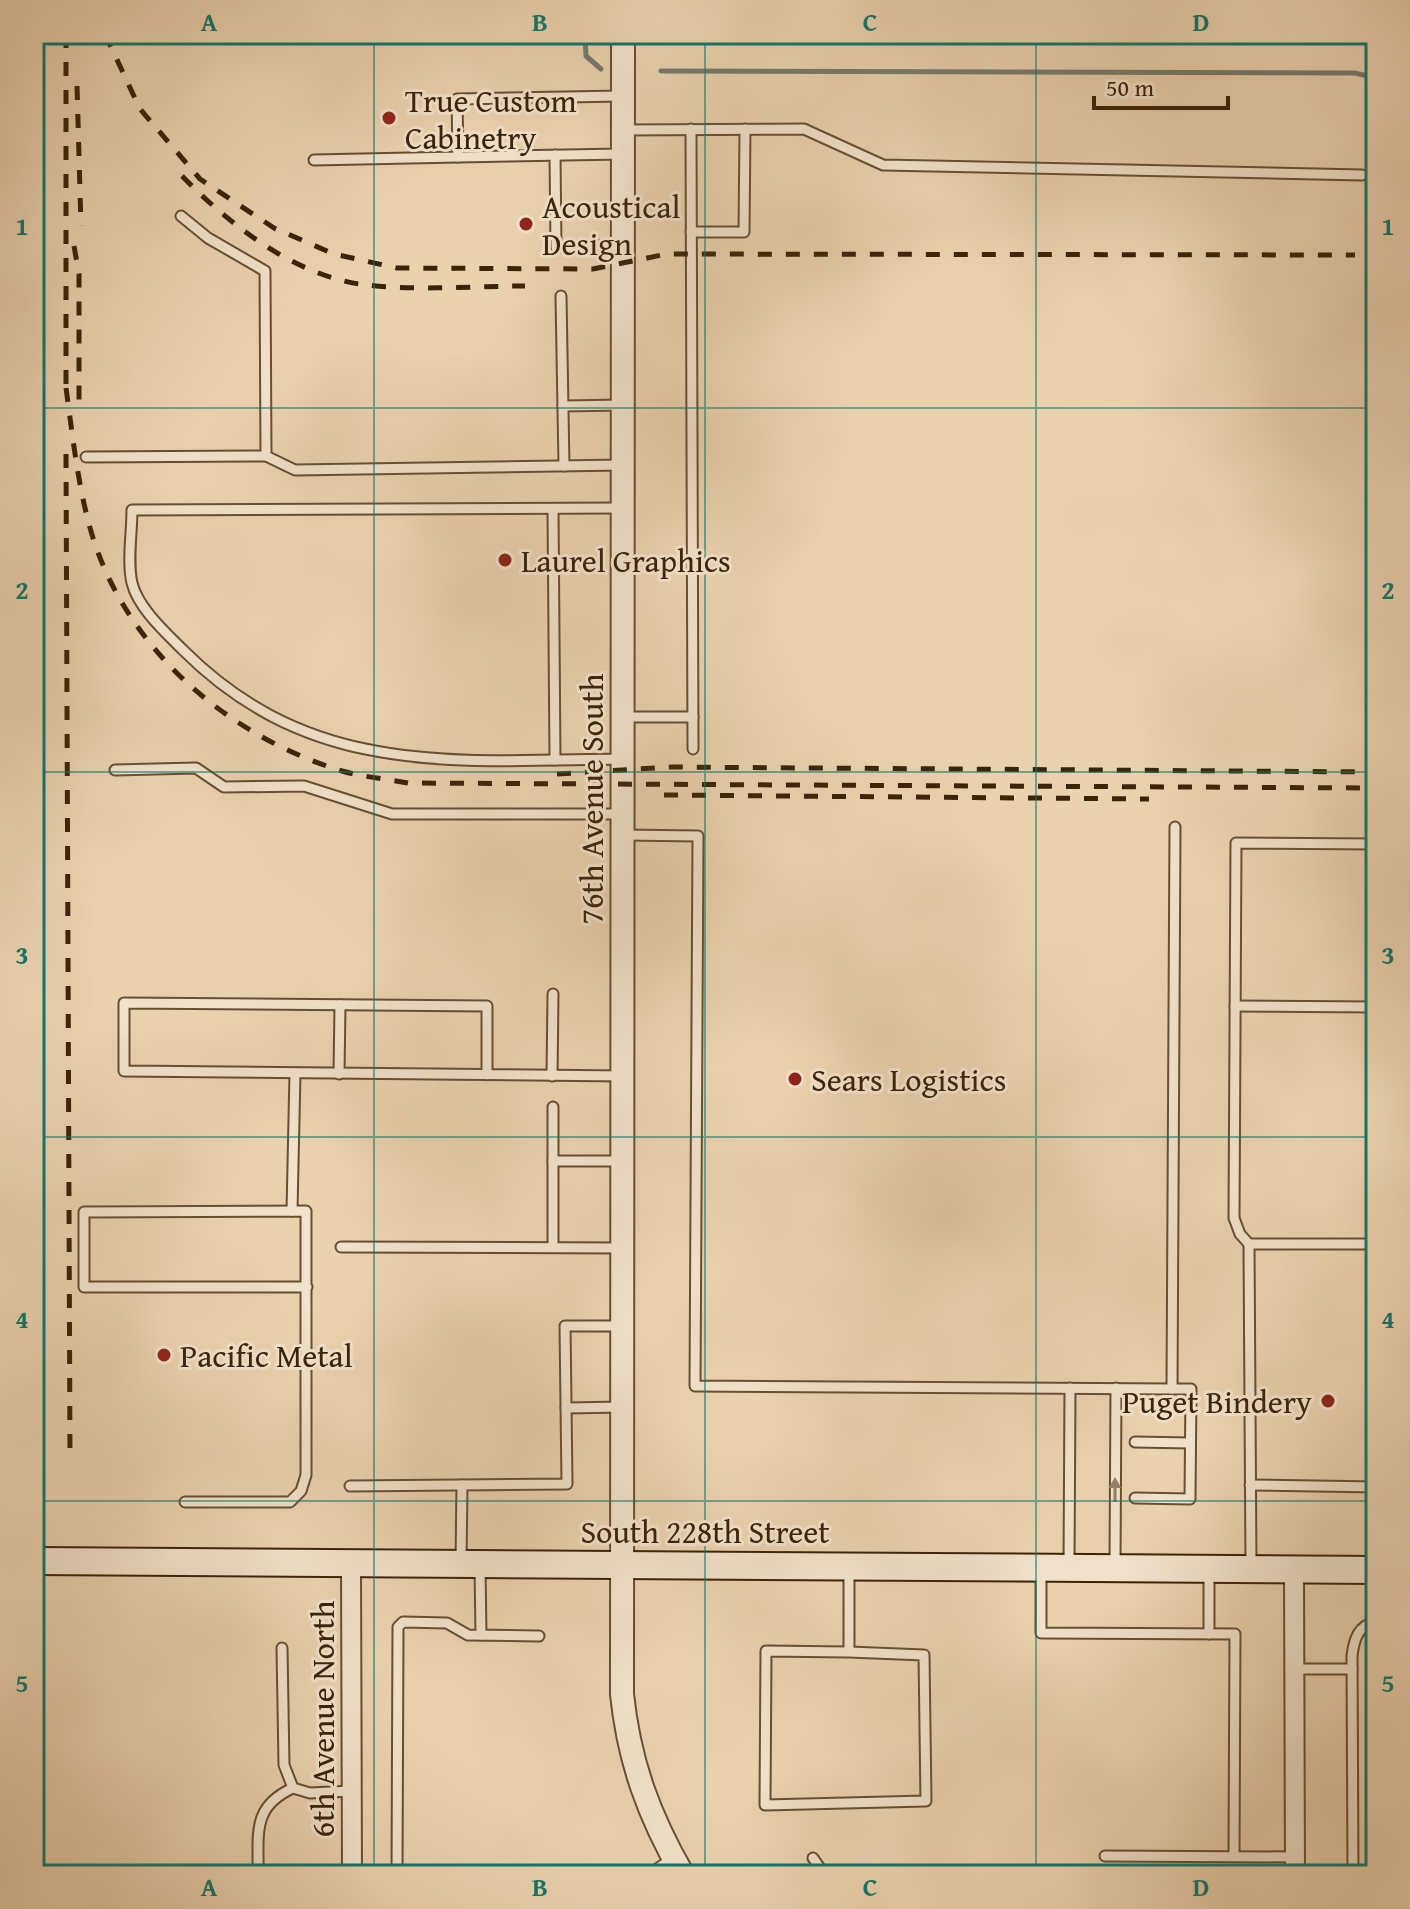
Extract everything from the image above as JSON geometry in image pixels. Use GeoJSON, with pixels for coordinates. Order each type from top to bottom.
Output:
{"type":"FeatureCollection","features":[{"type":"Feature","properties":{"kind":"main road","name":"South 228th Street"},"geometry":{"type":"LineString","coordinates":[[34,1561],[1376,1570]]}},
{"type":"Feature","properties":{"kind":"street","name":"76th Avenue South"},"geometry":{"type":"LineString","coordinates":[[623,34],[622,1694],[626,1739],[637,1782],[678,1866]]}},
{"type":"Feature","properties":{"kind":"street","name":"6th Avenue North"},"geometry":{"type":"LineString","coordinates":[[351,1564],[352,1874]]}},
{"type":"Feature","properties":{"kind":"street"},"geometry":{"type":"LineString","coordinates":[[1294,1570],[1295,1866]]}},
{"type":"Feature","properties":{"kind":"lane"},"geometry":{"type":"LineString","coordinates":[[458,157],[457,99],[622,96]]}},
{"type":"Feature","properties":{"kind":"lane"},"geometry":{"type":"LineString","coordinates":[[691,129],[693,749]]}},
{"type":"Feature","properties":{"kind":"lane"},"geometry":{"type":"LineString","coordinates":[[691,232],[744,232],[745,129]]}},
{"type":"Feature","properties":{"kind":"lane"},"geometry":{"type":"LineString","coordinates":[[622,130],[804,129],[883,165],[1362,175]]}},
{"type":"Feature","properties":{"kind":"lane"},"geometry":{"type":"LineString","coordinates":[[314,160],[622,154]]}},
{"type":"Feature","properties":{"kind":"lane"},"geometry":{"type":"LineString","coordinates":[[555,155],[556,247],[622,245]]}},
{"type":"Feature","properties":{"kind":"lane"},"geometry":{"type":"LineString","coordinates":[[181,216],[208,238],[265,271],[266,456]]}},
{"type":"Feature","properties":{"kind":"lane"},"geometry":{"type":"LineString","coordinates":[[561,296],[564,466]]}},
{"type":"Feature","properties":{"kind":"lane"},"geometry":{"type":"LineString","coordinates":[[563,406],[623,405]]}},
{"type":"Feature","properties":{"kind":"lane"},"geometry":{"type":"LineString","coordinates":[[86,457],[266,456],[295,470],[623,465]]}},
{"type":"Feature","properties":{"kind":"lane"},"geometry":{"type":"LineString","coordinates":[[623,508],[132,510],[132,584],[161,626],[203,671],[262,709],[335,744],[431,761],[623,759]]}},
{"type":"Feature","properties":{"kind":"lane"},"geometry":{"type":"LineString","coordinates":[[553,509],[555,760]]}},
{"type":"Feature","properties":{"kind":"lane"},"geometry":{"type":"LineString","coordinates":[[623,717],[693,717]]}},
{"type":"Feature","properties":{"kind":"lane"},"geometry":{"type":"LineString","coordinates":[[115,770],[196,768],[224,787],[304,786],[392,814],[623,824],[698,836],[695,1386],[1191,1389],[1190,1499],[1135,1498]]}},
{"type":"Feature","properties":{"kind":"lane"},"geometry":{"type":"LineString","coordinates":[[1172,1389],[1175,827]]}},
{"type":"Feature","properties":{"kind":"lane"},"geometry":{"type":"LineString","coordinates":[[1251,1569],[1249,1244],[1240,1234],[1234,1218],[1236,843],[1376,844]]}},
{"type":"Feature","properties":{"kind":"lane"},"geometry":{"type":"LineString","coordinates":[[552,1076],[553,994]]}},
{"type":"Feature","properties":{"kind":"lane"},"geometry":{"type":"LineString","coordinates":[[487,1075],[487,1006],[124,1003],[124,1071],[339,1074],[623,1076]]}},
{"type":"Feature","properties":{"kind":"lane"},"geometry":{"type":"LineString","coordinates":[[339,1074],[340,1005]]}},
{"type":"Feature","properties":{"kind":"lane"},"geometry":{"type":"LineString","coordinates":[[1235,1006],[1376,1007]]}},
{"type":"Feature","properties":{"kind":"lane"},"geometry":{"type":"LineString","coordinates":[[292,1211],[295,1073]]}},
{"type":"Feature","properties":{"kind":"lane"},"geometry":{"type":"LineString","coordinates":[[553,1107],[553,1247]]}},
{"type":"Feature","properties":{"kind":"lane"},"geometry":{"type":"LineString","coordinates":[[553,1161],[623,1161]]}},
{"type":"Feature","properties":{"kind":"lane"},"geometry":{"type":"LineString","coordinates":[[185,1502],[290,1502],[301,1491],[306,1475],[307,1287],[306,1211],[84,1212],[84,1287],[307,1287]]}},
{"type":"Feature","properties":{"kind":"lane"},"geometry":{"type":"LineString","coordinates":[[1249,1244],[1376,1244]]}},
{"type":"Feature","properties":{"kind":"lane"},"geometry":{"type":"LineString","coordinates":[[341,1247],[624,1248]]}},
{"type":"Feature","properties":{"kind":"lane"},"geometry":{"type":"LineString","coordinates":[[350,1486],[567,1484],[565,1326],[624,1325]]}},
{"type":"Feature","properties":{"kind":"lane"},"geometry":{"type":"LineString","coordinates":[[1069,1568],[1070,1388]]}},
{"type":"Feature","properties":{"kind":"lane"},"geometry":{"type":"LineString","coordinates":[[1115,1568],[1116,1388]]}},
{"type":"Feature","properties":{"kind":"lane"},"geometry":{"type":"LineString","coordinates":[[566,1408],[624,1407]]}},
{"type":"Feature","properties":{"kind":"lane"},"geometry":{"type":"LineString","coordinates":[[1135,1442],[1190,1443]]}},
{"type":"Feature","properties":{"kind":"lane"},"geometry":{"type":"LineString","coordinates":[[462,1485],[481,1635]]}},
{"type":"Feature","properties":{"kind":"lane"},"geometry":{"type":"LineString","coordinates":[[1250,1485],[1376,1487]]}},
{"type":"Feature","properties":{"kind":"lane"},"geometry":{"type":"LineString","coordinates":[[849,1566],[849,1652]]}},
{"type":"Feature","properties":{"kind":"lane"},"geometry":{"type":"LineString","coordinates":[[1041,1567],[1041,1633],[1235,1634],[1234,1856]]}},
{"type":"Feature","properties":{"kind":"lane"},"geometry":{"type":"LineString","coordinates":[[1209,1569],[1209,1634]]}},
{"type":"Feature","properties":{"kind":"lane"},"geometry":{"type":"LineString","coordinates":[[1353,1875],[1354,1639],[1365,1624],[1376,1621]]}},
{"type":"Feature","properties":{"kind":"lane"},"geometry":{"type":"LineString","coordinates":[[352,1874],[397,1874],[398,1627],[403,1622],[447,1623],[468,1635],[539,1636]]}},
{"type":"Feature","properties":{"kind":"lane"},"geometry":{"type":"LineString","coordinates":[[282,1648],[284,1765],[293,1788]]}},
{"type":"Feature","properties":{"kind":"lane"},"geometry":{"type":"LineString","coordinates":[[766,1651],[849,1652],[924,1655],[926,1801],[765,1805],[766,1651]]}},
{"type":"Feature","properties":{"kind":"lane"},"geometry":{"type":"LineString","coordinates":[[1295,1669],[1352,1669]]}},
{"type":"Feature","properties":{"kind":"lane"},"geometry":{"type":"LineString","coordinates":[[258,1875],[259,1820],[272,1798],[293,1788],[310,1793],[352,1791]]}},
{"type":"Feature","properties":{"kind":"lane"},"geometry":{"type":"LineString","coordinates":[[1105,1856],[1234,1856],[1295,1866]]}},
{"type":"Feature","properties":{"kind":"lane"},"geometry":{"type":"LineString","coordinates":[[813,1858],[825,1875]]}},
{"type":"Feature","properties":{"kind":"lane"},"geometry":{"type":"LineString","coordinates":[[648,1875],[678,1866]]}},
{"type":"Feature","properties":{"kind":"waterway"},"geometry":{"type":"LineString","coordinates":[[585,34],[586,56],[601,69]]}},
{"type":"Feature","properties":{"kind":"waterway"},"geometry":{"type":"LineString","coordinates":[[661,71],[1355,73],[1376,78]]}},
{"type":"Feature","properties":{"kind":"railway"},"geometry":{"type":"LineString","coordinates":[[66,34],[66,398]]}},
{"type":"Feature","properties":{"kind":"railway"},"geometry":{"type":"LineString","coordinates":[[105,34],[140,109],[200,179],[274,228],[334,254],[397,268],[593,269],[667,254],[1355,255]]}},
{"type":"Feature","properties":{"kind":"railway"},"geometry":{"type":"LineString","coordinates":[[77,86],[81,226]]}},
{"type":"Feature","properties":{"kind":"railway"},"geometry":{"type":"LineString","coordinates":[[182,176],[235,224],[275,252],[318,273],[359,284],[406,288],[525,286]]}},
{"type":"Feature","properties":{"kind":"railway"},"geometry":{"type":"LineString","coordinates":[[74,246],[79,274],[79,413]]}},
{"type":"Feature","properties":{"kind":"railway"},"geometry":{"type":"LineString","coordinates":[[66,388],[80,482],[93,538],[109,579],[131,618],[158,653],[223,712],[301,756],[342,771],[408,783],[1376,788]]}},
{"type":"Feature","properties":{"kind":"railway"},"geometry":{"type":"LineString","coordinates":[[66,454],[70,1458]]}},
{"type":"Feature","properties":{"kind":"railway"},"geometry":{"type":"LineString","coordinates":[[557,774],[671,767],[1376,772]]}},
{"type":"Feature","properties":{"kind":"railway"},"geometry":{"type":"LineString","coordinates":[[664,795],[1149,799]]}},
{"type":"Feature","properties":{"kind":"place","name":"True Custom Cabinetry"},"geometry":{"type":"Point","coordinates":[389,118]}},
{"type":"Feature","properties":{"kind":"place","name":"Acoustical Design"},"geometry":{"type":"Point","coordinates":[526,224]}},
{"type":"Feature","properties":{"kind":"place","name":"Laurel Graphics"},"geometry":{"type":"Point","coordinates":[505,560]}},
{"type":"Feature","properties":{"kind":"place","name":"Sears Logistics"},"geometry":{"type":"Point","coordinates":[795,1079]}},
{"type":"Feature","properties":{"kind":"place","name":"Pacific Metal"},"geometry":{"type":"Point","coordinates":[164,1355]}},
{"type":"Feature","properties":{"kind":"place","name":"Puget Bindery"},"geometry":{"type":"Point","coordinates":[1328,1401]}}]}
